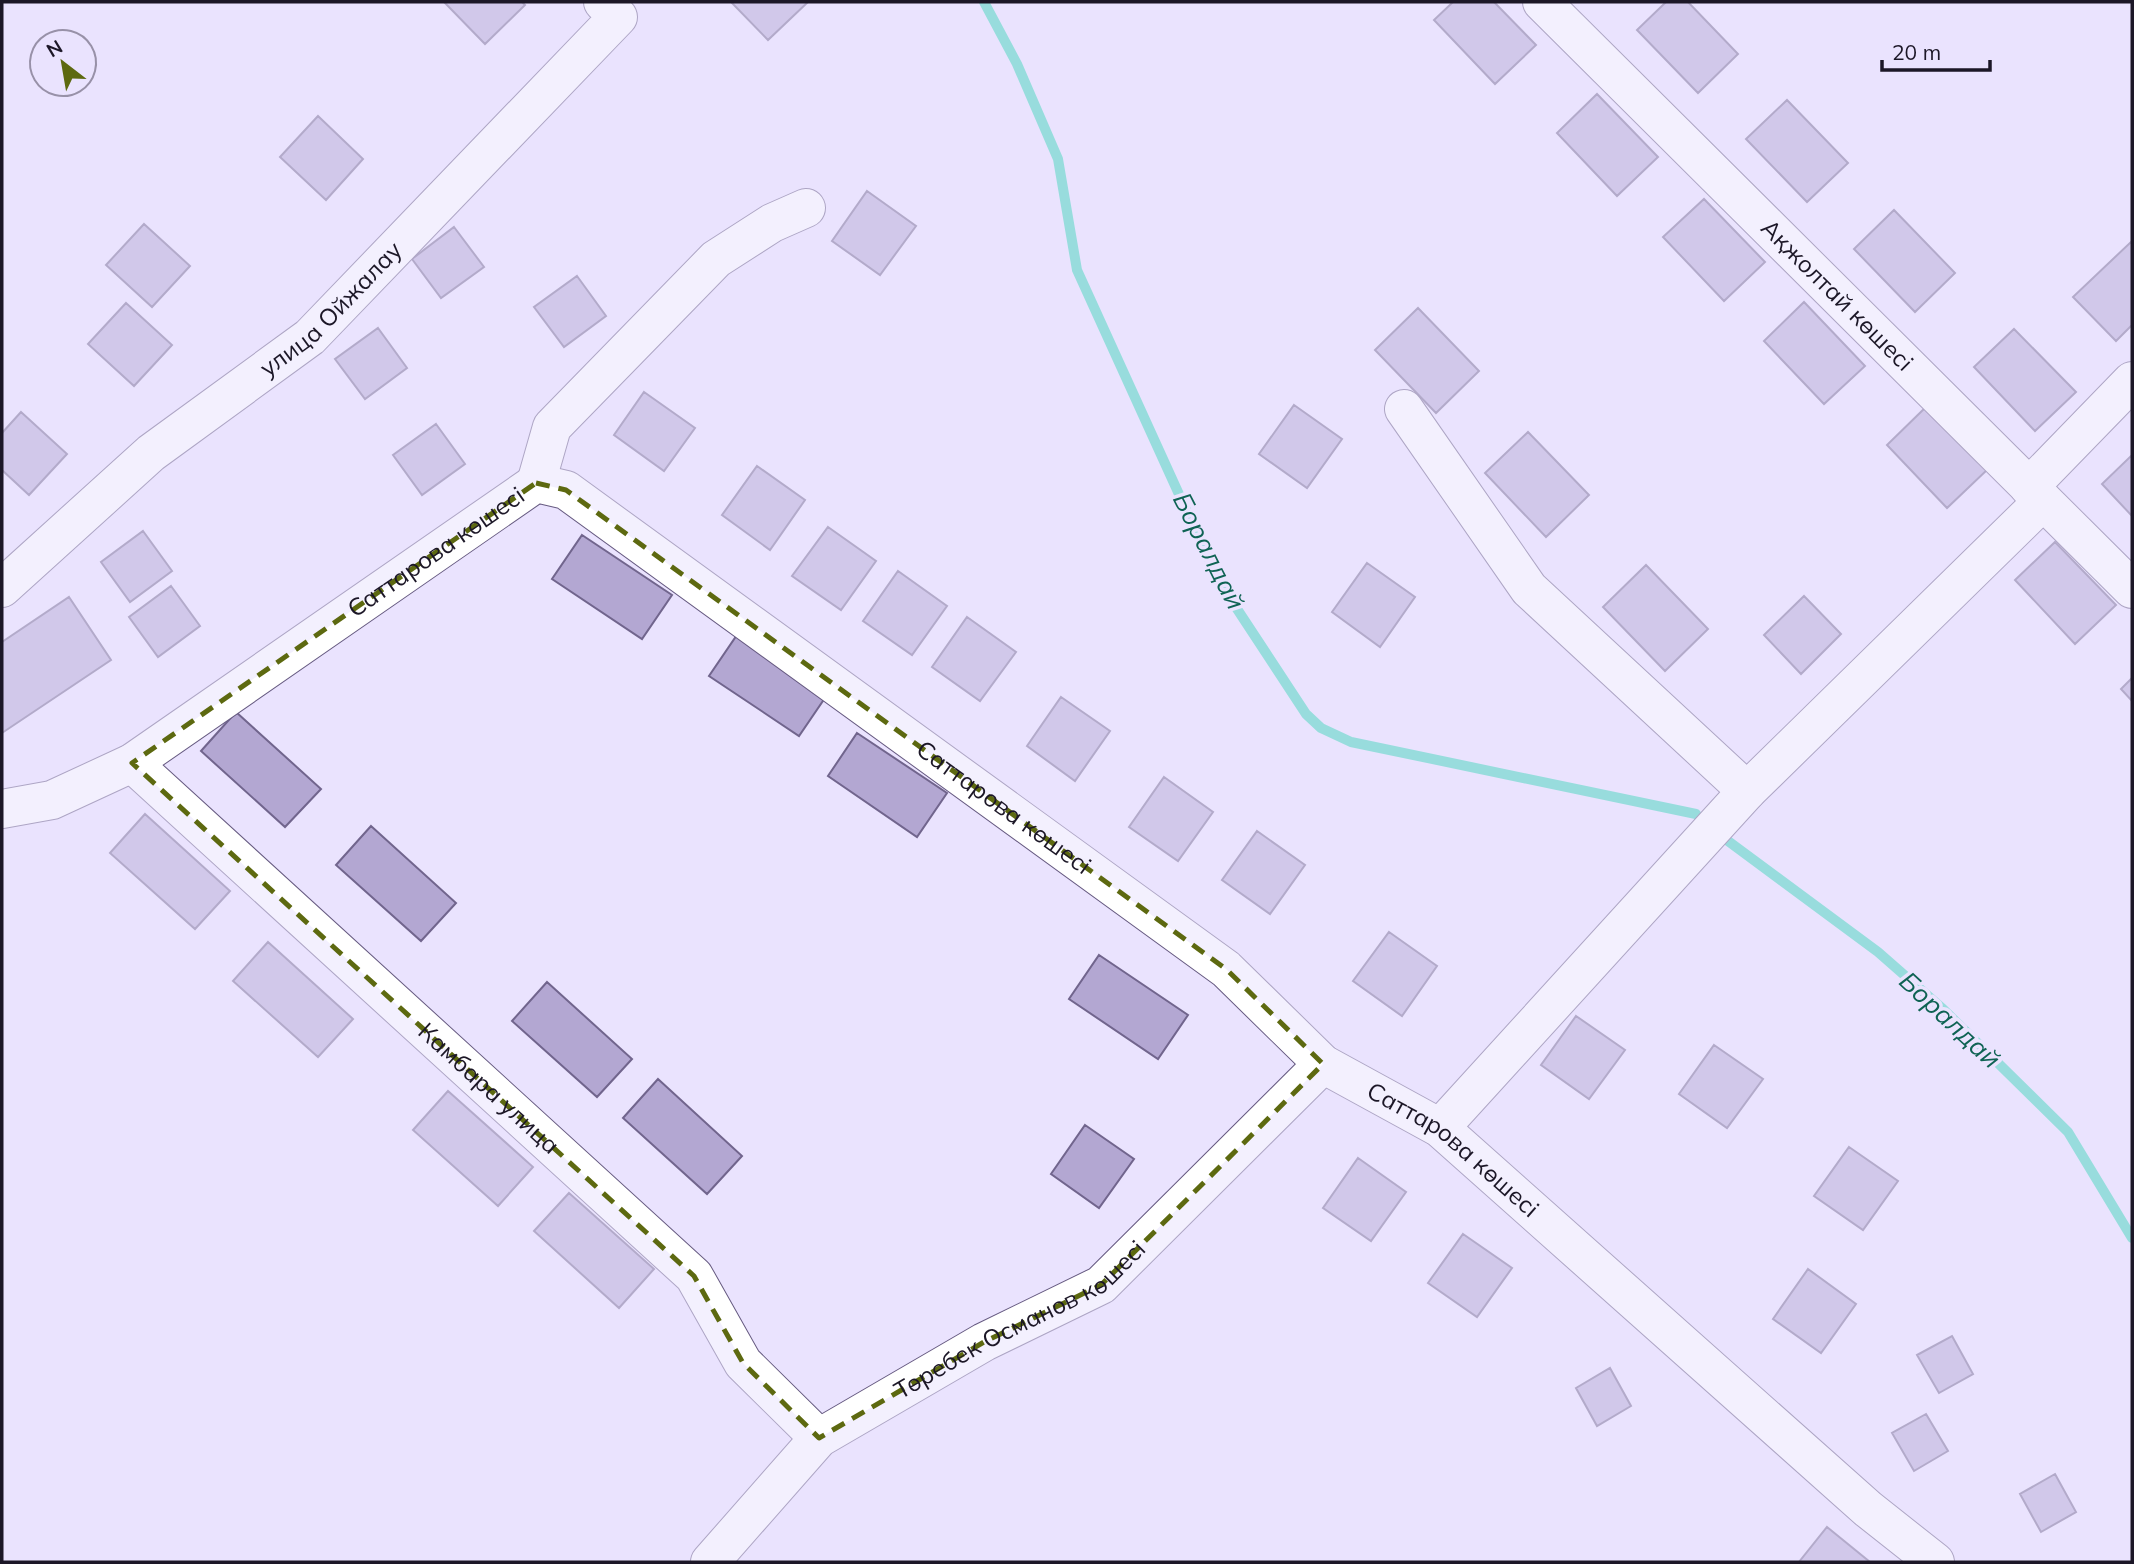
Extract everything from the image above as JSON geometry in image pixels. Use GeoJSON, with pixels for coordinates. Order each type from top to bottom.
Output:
{"type":"FeatureCollection","features":[{"type":"Feature","properties":{"kind":"street","name":"улица Ойжалау"},"geometry":{"type":"LineString","coordinates":[[2,587],[151,453],[310,337],[618,17],[603,2]]}},
{"type":"Feature","properties":{"kind":"street","name":"Ақжолтай көшесі"},"geometry":{"type":"LineString","coordinates":[[1542,2],[2132,589]]}},
{"type":"Feature","properties":{"kind":"street"},"geometry":{"type":"LineString","coordinates":[[536,483],[552,427],[716,259],[772,223],[806,208]]}},
{"type":"Feature","properties":{"kind":"street"},"geometry":{"type":"LineString","coordinates":[[1440,1128],[1747,791],[2036,494],[2132,381]]}},
{"type":"Feature","properties":{"kind":"street"},"geometry":{"type":"LineString","coordinates":[[1404,409],[1528,589],[1747,791]]}},
{"type":"Feature","properties":{"kind":"street","name":"Саттарова көшесі"},"geometry":{"type":"LineString","coordinates":[[2,809],[52,800],[132,763],[536,483],[566,490],[1226,969],[1323,1064],[1440,1128],[1868,1509],[1935,1562]]}},
{"type":"Feature","properties":{"kind":"street","name":"Камбара улица"},"geometry":{"type":"LineString","coordinates":[[132,763],[694,1276],[743,1363],[819,1438]]}},
{"type":"Feature","properties":{"kind":"street","name":"Төребек Османов көшесі"},"geometry":{"type":"LineString","coordinates":[[710,1562],[819,1438],[984,1342],[1101,1285],[1323,1064]]}},
{"type":"Feature","properties":{"kind":"highlighted area"},"geometry":{"type":"Polygon","coordinates":[[[536,483],[566,490],[1226,969],[1323,1064],[1101,1285],[984,1342],[819,1438],[743,1363],[694,1276],[132,763],[536,483]]]}},
{"type":"Feature","properties":{"kind":"building"},"geometry":{"type":"Polygon","coordinates":[[[444,2],[522,2],[525,5],[485,44],[444,2]]]}},
{"type":"Feature","properties":{"kind":"building"},"geometry":{"type":"Polygon","coordinates":[[[731,2],[808,2],[768,40],[731,2]]]}},
{"type":"Feature","properties":{"kind":"building"},"geometry":{"type":"Polygon","coordinates":[[[1453,2],[1494,2],[1536,45],[1495,84],[1434,20],[1453,2]]]}},
{"type":"Feature","properties":{"kind":"building"},"geometry":{"type":"Polygon","coordinates":[[[1666,2],[1688,2],[1738,54],[1698,93],[1637,30],[1666,2]]]}},
{"type":"Feature","properties":{"kind":"building"},"geometry":{"type":"Polygon","coordinates":[[[1597,94],[1658,157],[1617,196],[1557,133],[1597,94]]]}},
{"type":"Feature","properties":{"kind":"building"},"geometry":{"type":"Polygon","coordinates":[[[1787,100],[1848,163],[1807,202],[1746,139],[1787,100]]]}},
{"type":"Feature","properties":{"kind":"building"},"geometry":{"type":"Polygon","coordinates":[[[318,116],[363,159],[326,200],[280,157],[318,116]]]}},
{"type":"Feature","properties":{"kind":"building"},"geometry":{"type":"Polygon","coordinates":[[[867,191],[916,226],[880,275],[832,241],[867,191]]]}},
{"type":"Feature","properties":{"kind":"building"},"geometry":{"type":"Polygon","coordinates":[[[1704,199],[1765,262],[1724,301],[1663,237],[1704,199]]]}},
{"type":"Feature","properties":{"kind":"building"},"geometry":{"type":"Polygon","coordinates":[[[1894,210],[1955,273],[1915,312],[1854,249],[1894,210]]]}},
{"type":"Feature","properties":{"kind":"building"},"geometry":{"type":"Polygon","coordinates":[[[144,224],[190,266],[152,307],[106,265],[144,224]]]}},
{"type":"Feature","properties":{"kind":"building"},"geometry":{"type":"Polygon","coordinates":[[[454,227],[484,267],[441,298],[412,259],[454,227]]]}},
{"type":"Feature","properties":{"kind":"building"},"geometry":{"type":"Polygon","coordinates":[[[2132,241],[2132,325],[2116,341],[2073,297],[2132,241]]]}},
{"type":"Feature","properties":{"kind":"building"},"geometry":{"type":"Polygon","coordinates":[[[577,276],[606,316],[564,347],[534,307],[577,276]]]}},
{"type":"Feature","properties":{"kind":"building"},"geometry":{"type":"Polygon","coordinates":[[[1804,302],[1865,366],[1824,404],[1764,341],[1804,302]]]}},
{"type":"Feature","properties":{"kind":"building"},"geometry":{"type":"Polygon","coordinates":[[[126,303],[172,345],[134,386],[88,344],[126,303]]]}},
{"type":"Feature","properties":{"kind":"building"},"geometry":{"type":"Polygon","coordinates":[[[1418,308],[1479,371],[1436,413],[1375,350],[1418,308]]]}},
{"type":"Feature","properties":{"kind":"building"},"geometry":{"type":"Polygon","coordinates":[[[378,328],[407,368],[365,399],[335,359],[378,328]]]}},
{"type":"Feature","properties":{"kind":"building"},"geometry":{"type":"Polygon","coordinates":[[[2014,329],[2076,392],[2035,431],[1974,367],[2014,329]]]}},
{"type":"Feature","properties":{"kind":"building"},"geometry":{"type":"Polygon","coordinates":[[[644,392],[695,428],[664,471],[614,435],[644,392]]]}},
{"type":"Feature","properties":{"kind":"building"},"geometry":{"type":"Polygon","coordinates":[[[1294,405],[1342,439],[1307,488],[1259,454],[1294,405]]]}},
{"type":"Feature","properties":{"kind":"building"},"geometry":{"type":"Polygon","coordinates":[[[1927,406],[1988,469],[1947,508],[1887,445],[1927,406]]]}},
{"type":"Feature","properties":{"kind":"building"},"geometry":{"type":"Polygon","coordinates":[[[21,412],[67,454],[29,495],[2,470],[2,433],[21,412]]]}},
{"type":"Feature","properties":{"kind":"building"},"geometry":{"type":"Polygon","coordinates":[[[436,424],[465,464],[422,495],[393,455],[436,424]]]}},
{"type":"Feature","properties":{"kind":"building"},"geometry":{"type":"Polygon","coordinates":[[[1528,432],[1589,495],[1546,537],[1485,473],[1528,432]]]}},
{"type":"Feature","properties":{"kind":"building"},"geometry":{"type":"Polygon","coordinates":[[[2132,455],[2132,516],[2102,484],[2132,455]]]}},
{"type":"Feature","properties":{"kind":"building"},"geometry":{"type":"Polygon","coordinates":[[[757,466],[805,500],[770,550],[722,515],[757,466]]]}},
{"type":"Feature","properties":{"kind":"building"},"geometry":{"type":"Polygon","coordinates":[[[828,527],[876,561],[841,610],[792,576],[828,527]]]}},
{"type":"Feature","properties":{"kind":"building"},"geometry":{"type":"Polygon","coordinates":[[[143,531],[172,571],[130,602],[101,562],[143,531]]]}},
{"type":"Feature","properties":{"kind":"building"},"geometry":{"type":"Polygon","coordinates":[[[582,535],[672,595],[642,639],[552,579],[582,535]]]}},
{"type":"Feature","properties":{"kind":"building"},"geometry":{"type":"Polygon","coordinates":[[[2055,542],[2116,605],[2075,644],[2015,580],[2055,542]]]}},
{"type":"Feature","properties":{"kind":"building"},"geometry":{"type":"Polygon","coordinates":[[[1367,563],[1415,597],[1380,647],[1332,612],[1367,563]]]}},
{"type":"Feature","properties":{"kind":"building"},"geometry":{"type":"Polygon","coordinates":[[[1646,565],[1708,629],[1665,671],[1603,607],[1646,565]]]}},
{"type":"Feature","properties":{"kind":"building"},"geometry":{"type":"Polygon","coordinates":[[[898,571],[947,606],[912,655],[863,621],[898,571]]]}},
{"type":"Feature","properties":{"kind":"building"},"geometry":{"type":"Polygon","coordinates":[[[171,586],[200,626],[158,657],[129,617],[171,586]]]}},
{"type":"Feature","properties":{"kind":"building"},"geometry":{"type":"Polygon","coordinates":[[[1804,596],[1841,634],[1801,674],[1764,635],[1804,596]]]}},
{"type":"Feature","properties":{"kind":"building"},"geometry":{"type":"Polygon","coordinates":[[[69,597],[111,660],[2,733],[2,642],[69,597]]]}},
{"type":"Feature","properties":{"kind":"building"},"geometry":{"type":"Polygon","coordinates":[[[967,617],[1016,652],[980,701],[932,667],[967,617]]]}},
{"type":"Feature","properties":{"kind":"building"},"geometry":{"type":"Polygon","coordinates":[[[739,632],[829,692],[799,736],[709,676],[739,632]]]}},
{"type":"Feature","properties":{"kind":"building"},"geometry":{"type":"Polygon","coordinates":[[[2132,678],[2132,701],[2121,689],[2132,678]]]}},
{"type":"Feature","properties":{"kind":"building"},"geometry":{"type":"Polygon","coordinates":[[[1061,697],[1110,731],[1075,781],[1027,746],[1061,697]]]}},
{"type":"Feature","properties":{"kind":"building"},"geometry":{"type":"Polygon","coordinates":[[[236,712],[321,789],[285,827],[201,751],[236,712]]]}},
{"type":"Feature","properties":{"kind":"building"},"geometry":{"type":"Polygon","coordinates":[[[857,733],[947,793],[917,837],[828,776],[857,733]]]}},
{"type":"Feature","properties":{"kind":"building"},"geometry":{"type":"Polygon","coordinates":[[[1164,777],[1213,812],[1178,861],[1129,827],[1164,777]]]}},
{"type":"Feature","properties":{"kind":"building"},"geometry":{"type":"Polygon","coordinates":[[[145,814],[230,891],[195,929],[110,853],[145,814]]]}},
{"type":"Feature","properties":{"kind":"building"},"geometry":{"type":"Polygon","coordinates":[[[371,826],[456,903],[421,941],[336,865],[371,826]]]}},
{"type":"Feature","properties":{"kind":"building"},"geometry":{"type":"Polygon","coordinates":[[[1257,831],[1305,865],[1270,914],[1222,880],[1257,831]]]}},
{"type":"Feature","properties":{"kind":"building"},"geometry":{"type":"Polygon","coordinates":[[[1389,932],[1437,966],[1402,1016],[1353,981],[1389,932]]]}},
{"type":"Feature","properties":{"kind":"building"},"geometry":{"type":"Polygon","coordinates":[[[268,942],[353,1019],[318,1057],[233,981],[268,942]]]}},
{"type":"Feature","properties":{"kind":"building"},"geometry":{"type":"Polygon","coordinates":[[[1099,955],[1188,1015],[1158,1059],[1069,999],[1099,955]]]}},
{"type":"Feature","properties":{"kind":"building"},"geometry":{"type":"Polygon","coordinates":[[[547,982],[632,1059],[597,1097],[512,1021],[547,982]]]}},
{"type":"Feature","properties":{"kind":"building"},"geometry":{"type":"Polygon","coordinates":[[[1576,1016],[1625,1050],[1589,1099],[1541,1065],[1576,1016]]]}},
{"type":"Feature","properties":{"kind":"building"},"geometry":{"type":"Polygon","coordinates":[[[1714,1045],[1763,1079],[1727,1128],[1679,1094],[1714,1045]]]}},
{"type":"Feature","properties":{"kind":"building"},"geometry":{"type":"Polygon","coordinates":[[[658,1079],[742,1156],[707,1194],[623,1118],[658,1079]]]}},
{"type":"Feature","properties":{"kind":"building"},"geometry":{"type":"Polygon","coordinates":[[[448,1091],[533,1167],[498,1206],[413,1130],[448,1091]]]}},
{"type":"Feature","properties":{"kind":"building"},"geometry":{"type":"Polygon","coordinates":[[[1085,1125],[1134,1159],[1099,1208],[1051,1174],[1085,1125]]]}},
{"type":"Feature","properties":{"kind":"building"},"geometry":{"type":"Polygon","coordinates":[[[1849,1147],[1898,1181],[1863,1230],[1814,1196],[1849,1147]]]}},
{"type":"Feature","properties":{"kind":"building"},"geometry":{"type":"Polygon","coordinates":[[[1358,1158],[1406,1192],[1371,1241],[1323,1208],[1358,1158]]]}},
{"type":"Feature","properties":{"kind":"building"},"geometry":{"type":"Polygon","coordinates":[[[569,1193],[654,1269],[619,1308],[534,1231],[569,1193]]]}},
{"type":"Feature","properties":{"kind":"building"},"geometry":{"type":"Polygon","coordinates":[[[1463,1234],[1512,1268],[1477,1317],[1428,1283],[1463,1234]]]}},
{"type":"Feature","properties":{"kind":"building"},"geometry":{"type":"Polygon","coordinates":[[[1808,1269],[1856,1304],[1821,1353],[1773,1319],[1808,1269]]]}},
{"type":"Feature","properties":{"kind":"building"},"geometry":{"type":"Polygon","coordinates":[[[1952,1336],[1973,1374],[1939,1393],[1917,1355],[1952,1336]]]}},
{"type":"Feature","properties":{"kind":"building"},"geometry":{"type":"Polygon","coordinates":[[[1610,1368],[1631,1406],[1597,1426],[1576,1388],[1610,1368]]]}},
{"type":"Feature","properties":{"kind":"building"},"geometry":{"type":"Polygon","coordinates":[[[1926,1414],[1948,1451],[1914,1471],[1892,1433],[1926,1414]]]}},
{"type":"Feature","properties":{"kind":"building"},"geometry":{"type":"Polygon","coordinates":[[[2055,1474],[2076,1512],[2041,1532],[2020,1494],[2055,1474]]]}},
{"type":"Feature","properties":{"kind":"building"},"geometry":{"type":"Polygon","coordinates":[[[1827,1527],[1870,1562],[1799,1562],[1827,1527]]]}},
{"type":"Feature","properties":{"kind":"waterway","name":"Боралдай"},"geometry":{"type":"LineString","coordinates":[[984,2],[1017,64],[1058,159],[1077,270],[1218,580],[1306,714],[1321,728],[1351,742],[1696,814]]}},
{"type":"Feature","properties":{"kind":"waterway","name":"Боралдай"},"geometry":{"type":"LineString","coordinates":[[1728,841],[1878,952],[1943,1009],[2068,1132],[2132,1238]]}}]}
